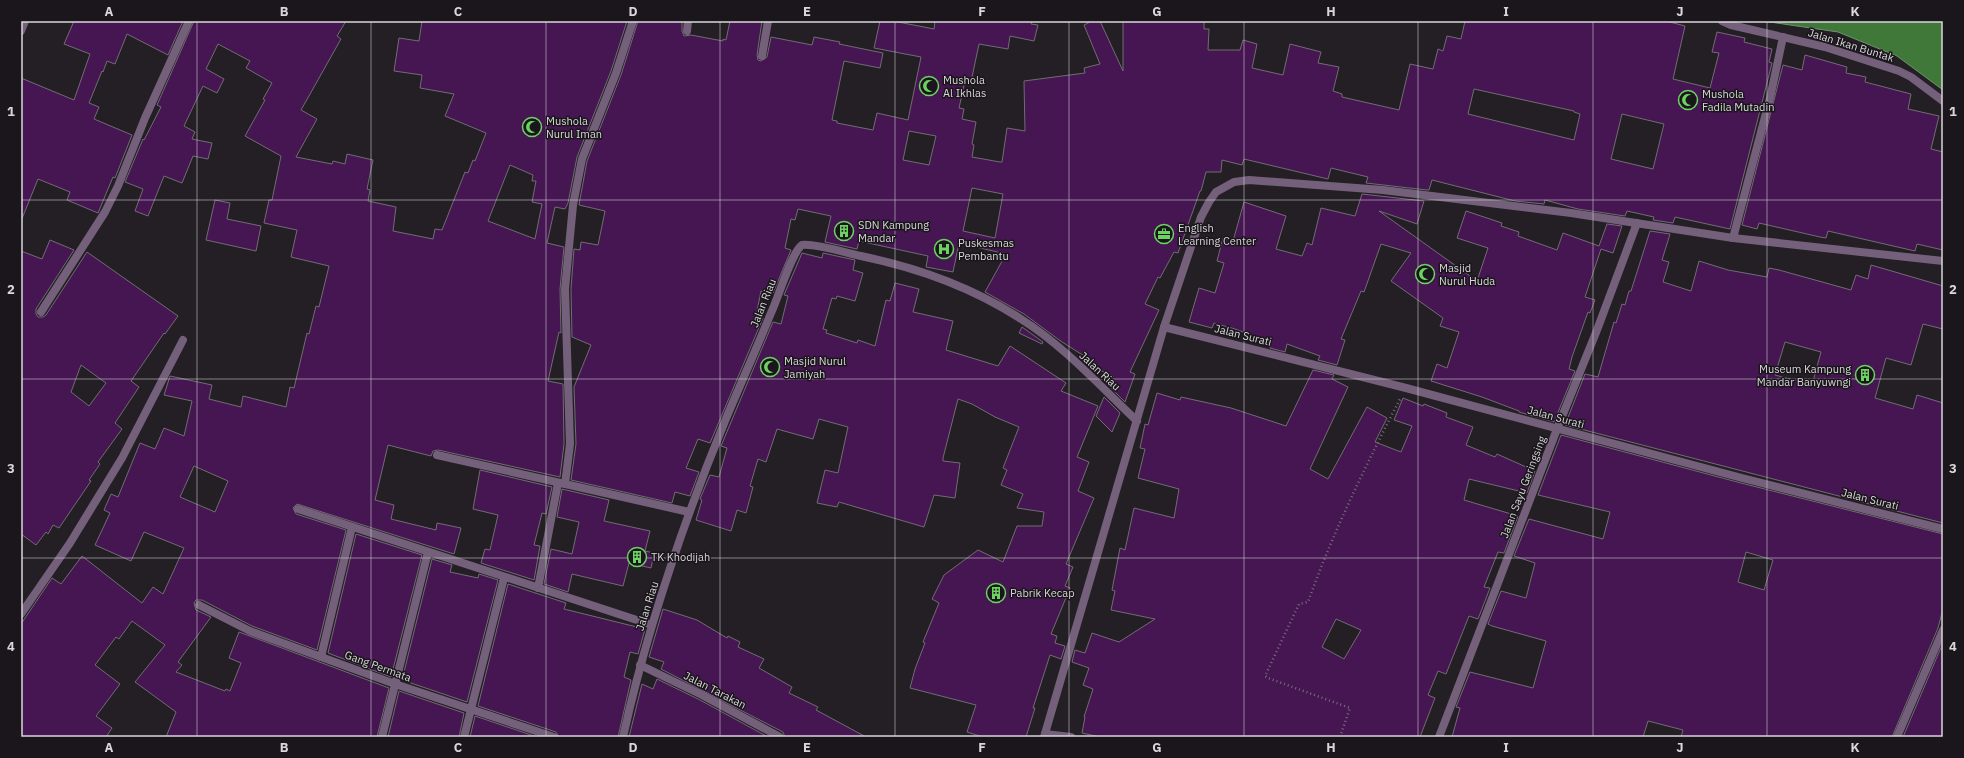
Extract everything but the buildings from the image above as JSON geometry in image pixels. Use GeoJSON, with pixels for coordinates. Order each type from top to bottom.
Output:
{"type":"FeatureCollection","features":[{"type":"Feature","properties":{"kind":"street"},"geometry":{"type":"LineString","coordinates":[[21,31],[25,21]]}},
{"type":"Feature","properties":{"kind":"street"},"geometry":{"type":"LineString","coordinates":[[41,312],[105,212],[118,186],[145,118],[189,21]]}},
{"type":"Feature","properties":{"kind":"street"},"geometry":{"type":"LineString","coordinates":[[538,588],[570,444],[565,289],[573,205],[582,159],[616,73],[633,21]]}},
{"type":"Feature","properties":{"kind":"street"},"geometry":{"type":"LineString","coordinates":[[687,31],[688,21]]}},
{"type":"Feature","properties":{"kind":"street"},"geometry":{"type":"LineString","coordinates":[[762,56],[768,21]]}},
{"type":"Feature","properties":{"kind":"street","name":"Jalan Ikan Buntak"},"geometry":{"type":"LineString","coordinates":[[1722,21],[1731,25],[1825,47],[1899,71],[1911,77],[1943,101]]}},
{"type":"Feature","properties":{"kind":"street"},"geometry":{"type":"LineString","coordinates":[[1733,238],[1770,98],[1783,37]]}},
{"type":"Feature","properties":{"kind":"street"},"geometry":{"type":"LineString","coordinates":[[1071,737],[1045,735],[1088,582],[1164,326],[1199,224],[1209,202],[1220,189],[1234,182],[1249,180],[1383,190],[1637,223],[1733,238],[1943,261]]}},
{"type":"Feature","properties":{"kind":"street","name":"Jalan Sayu Geringsing"},"geometry":{"type":"LineString","coordinates":[[1439,737],[1637,223]]}},
{"type":"Feature","properties":{"kind":"street","name":"Jalan Riau"},"geometry":{"type":"LineString","coordinates":[[623,737],[640,665],[689,512],[724,422],[772,313],[794,255],[802,245],[869,258],[926,272],[982,295],[1023,319],[1061,350],[1137,421]]}},
{"type":"Feature","properties":{"kind":"street","name":"Jalan Surati"},"geometry":{"type":"LineString","coordinates":[[1164,326],[1943,529]]}},
{"type":"Feature","properties":{"kind":"street"},"geometry":{"type":"LineString","coordinates":[[21,614],[70,543],[122,458],[183,340]]}},
{"type":"Feature","properties":{"kind":"street"},"geometry":{"type":"LineString","coordinates":[[437,455],[689,512]]}},
{"type":"Feature","properties":{"kind":"street"},"geometry":{"type":"LineString","coordinates":[[298,509],[504,578],[652,625]]}},
{"type":"Feature","properties":{"kind":"street"},"geometry":{"type":"LineString","coordinates":[[321,657],[352,527]]}},
{"type":"Feature","properties":{"kind":"street"},"geometry":{"type":"LineString","coordinates":[[382,737],[428,552]]}},
{"type":"Feature","properties":{"kind":"street"},"geometry":{"type":"LineString","coordinates":[[464,737],[504,578]]}},
{"type":"Feature","properties":{"kind":"street","name":"Gang Permata"},"geometry":{"type":"LineString","coordinates":[[199,605],[250,631],[395,684],[554,737]]}},
{"type":"Feature","properties":{"kind":"street"},"geometry":{"type":"LineString","coordinates":[[1897,737],[1943,630]]}},
{"type":"Feature","properties":{"kind":"street","name":"Jalan Tarakan"},"geometry":{"type":"LineString","coordinates":[[640,665],[702,695],[780,737]]}},
{"type":"Feature","properties":{"kind":"path"},"geometry":{"type":"LineString","coordinates":[[1340,737],[1350,708],[1265,676],[1299,604],[1308,602],[1317,577],[1365,468],[1406,388]]}},
{"type":"Feature","properties":{"kind":"shaded area"},"geometry":{"type":"Polygon","coordinates":[[[1763,21],[1943,21],[1943,90],[1897,56],[1838,32],[1763,21]]]}},
{"type":"Feature","properties":{"kind":"place","name":"Mushola Al Ikhlas"},"geometry":{"type":"Point","coordinates":[929,86]}},
{"type":"Feature","properties":{"kind":"place","name":"Mushola Fadila Mutadin"},"geometry":{"type":"Point","coordinates":[1688,100]}},
{"type":"Feature","properties":{"kind":"place","name":"Mushola Nurul Iman"},"geometry":{"type":"Point","coordinates":[532,127]}},
{"type":"Feature","properties":{"kind":"place","name":"SDN Kampung Mandar"},"geometry":{"type":"Point","coordinates":[844,231]}},
{"type":"Feature","properties":{"kind":"place","name":"English Learning Center"},"geometry":{"type":"Point","coordinates":[1164,234]}},
{"type":"Feature","properties":{"kind":"place","name":"Puskesmas Pembantu"},"geometry":{"type":"Point","coordinates":[944,249]}},
{"type":"Feature","properties":{"kind":"place","name":"Masjid Nurul Huda"},"geometry":{"type":"Point","coordinates":[1425,274]}},
{"type":"Feature","properties":{"kind":"place","name":"Masjid Nurul Jamiyah"},"geometry":{"type":"Point","coordinates":[770,367]}},
{"type":"Feature","properties":{"kind":"place","name":"Museum Kampung Mandar Banyuwngi"},"geometry":{"type":"Point","coordinates":[1865,375]}},
{"type":"Feature","properties":{"kind":"place","name":"TK Khodijah"},"geometry":{"type":"Point","coordinates":[637,557]}},
{"type":"Feature","properties":{"kind":"place","name":"Pabrik Kecap"},"geometry":{"type":"Point","coordinates":[996,593]}}]}
